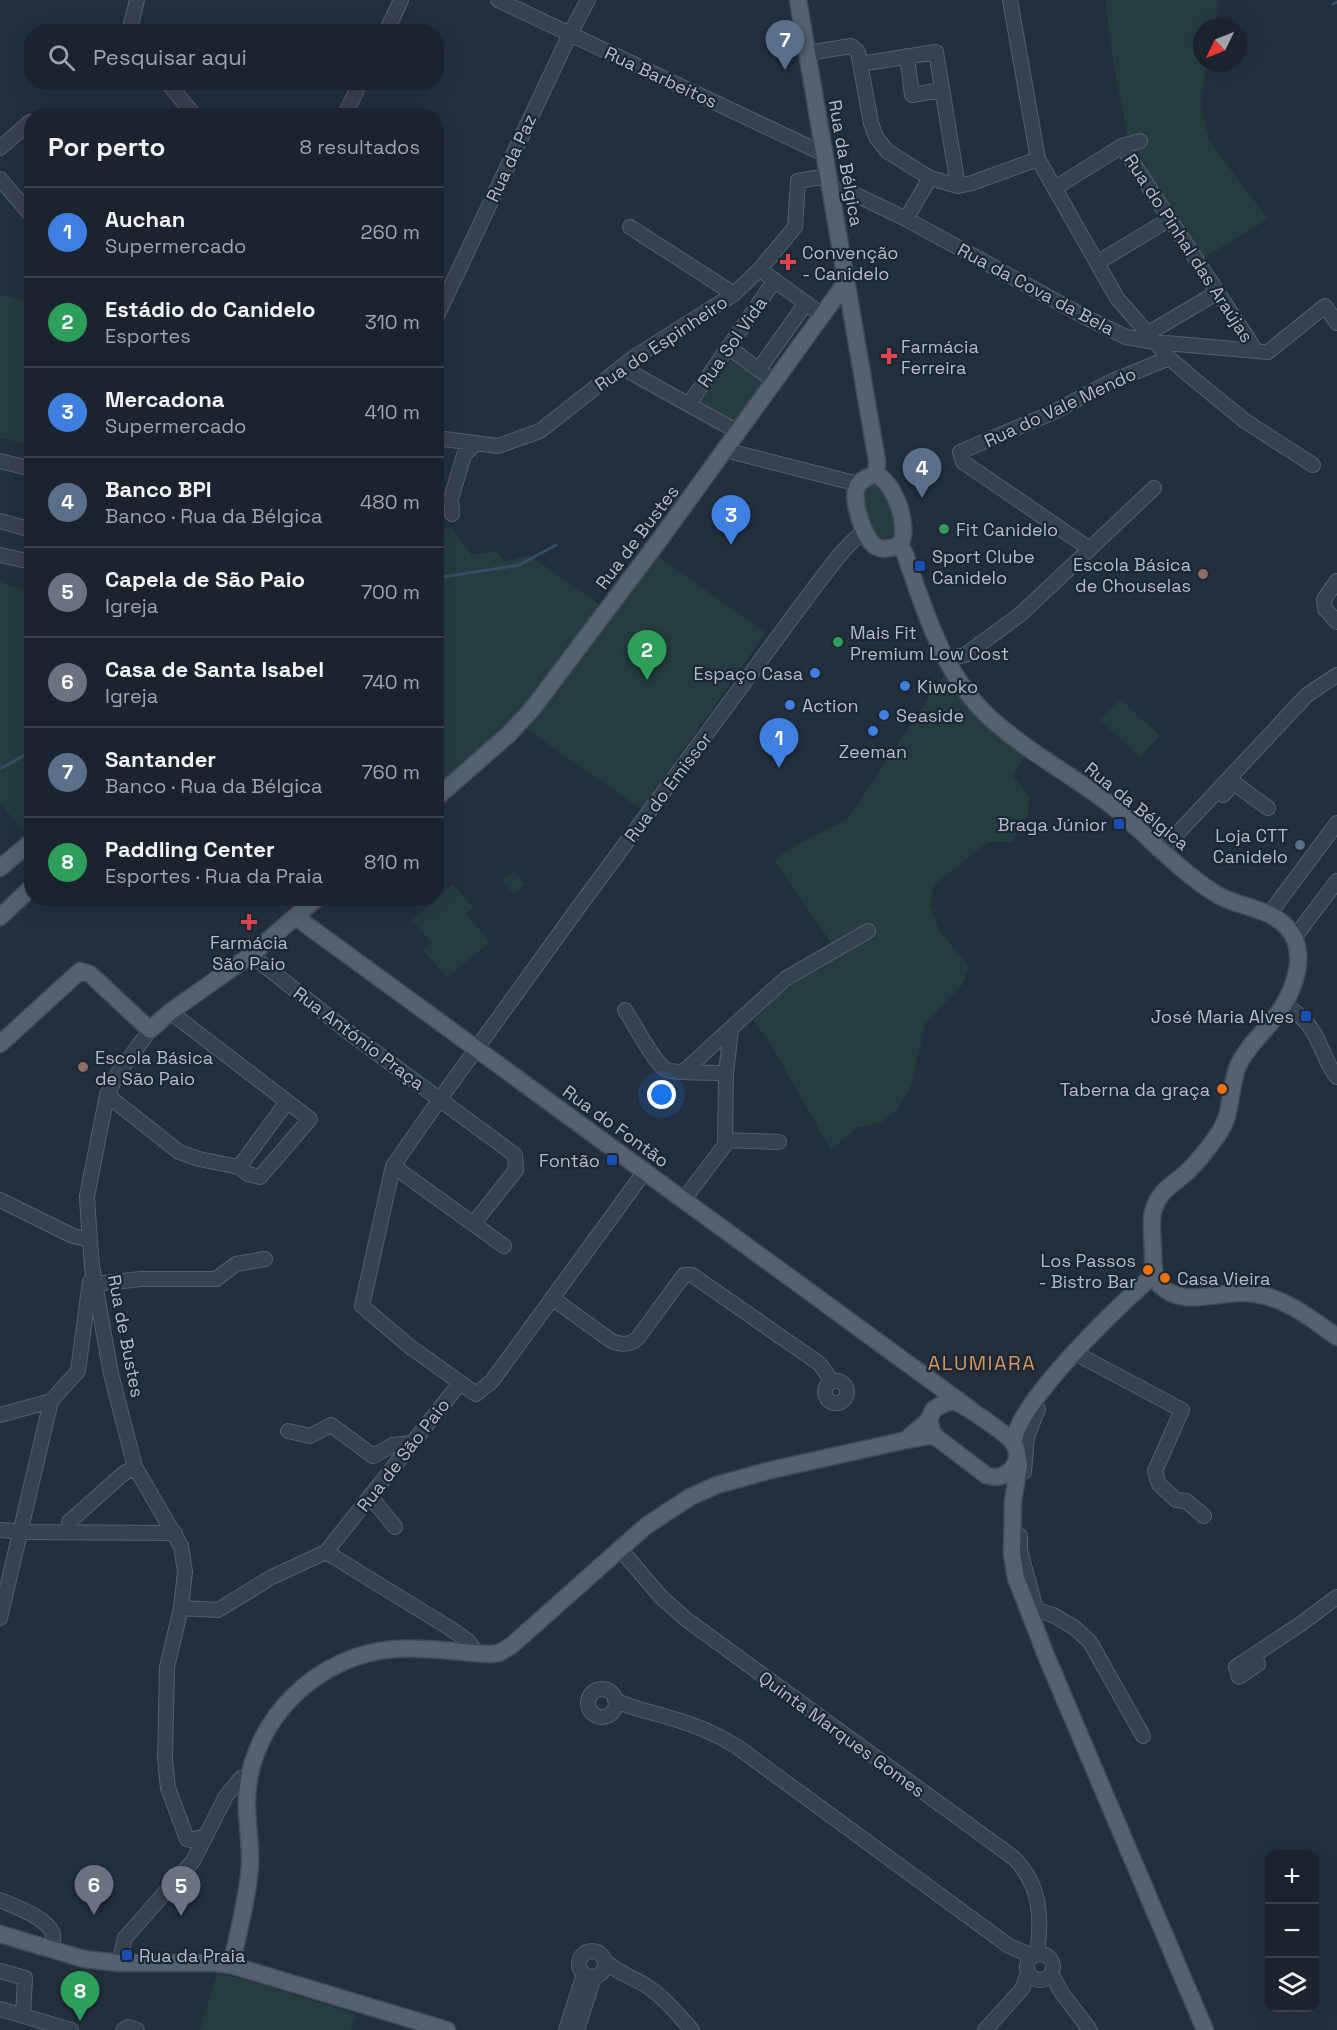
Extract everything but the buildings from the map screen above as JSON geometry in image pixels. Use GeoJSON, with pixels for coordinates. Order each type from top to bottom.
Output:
{"type":"FeatureCollection","features":[{"type":"Feature","properties":{"kind":"main road","name":"Rua da Bélgica"},"geometry":{"type":"LineString","coordinates":[[798,0],[877,461],[876,474],[887,481],[894,495],[904,533],[900,545],[930,627],[961,683],[990,718],[1024,745],[1108,803],[1164,854],[1212,892],[1224,899],[1270,913],[1282,921],[1294,938]]}},
{"type":"Feature","properties":{"kind":"main road","name":"Rua de Bustes"},"geometry":{"type":"LineString","coordinates":[[444,791],[509,734],[532,708],[725,450],[847,281]]}},
{"type":"Feature","properties":{"kind":"main road"},"geometry":{"type":"LineString","coordinates":[[876,474],[866,477],[858,484],[855,502],[865,531],[876,547],[889,549],[900,545]]}},
{"type":"Feature","properties":{"kind":"main road"},"geometry":{"type":"LineString","coordinates":[[0,868],[24,848]]}},
{"type":"Feature","properties":{"kind":"main road"},"geometry":{"type":"LineString","coordinates":[[0,916],[24,894]]}},
{"type":"Feature","properties":{"kind":"main road","name":"Rua de Bustes"},"geometry":{"type":"LineString","coordinates":[[150,1030],[170,1012],[251,955],[308,906]]}},
{"type":"Feature","properties":{"kind":"main road","name":"Rua do Fontão"},"geometry":{"type":"LineString","coordinates":[[298,915],[304,923],[970,1409],[1016,1449]]}},
{"type":"Feature","properties":{"kind":"main road"},"geometry":{"type":"LineString","coordinates":[[1294,938],[1299,951],[1298,971],[1284,1004],[1273,1021],[1243,1056],[1235,1075],[1226,1121],[1220,1132],[1186,1173],[1168,1186],[1154,1207],[1152,1216],[1155,1274],[1162,1287],[1187,1298],[1229,1293],[1255,1294],[1272,1298],[1286,1304],[1337,1337]]}},
{"type":"Feature","properties":{"kind":"main road"},"geometry":{"type":"LineString","coordinates":[[0,1044],[80,971],[90,974],[150,1030]]}},
{"type":"Feature","properties":{"kind":"main road"},"geometry":{"type":"LineString","coordinates":[[1155,1274],[1073,1352],[1021,1419],[1014,1436],[1019,1465],[1013,1501],[1012,1554],[1016,1578],[1031,1608],[1204,2030]]}},
{"type":"Feature","properties":{"kind":"main road","name":"Rua do Fontão"},"geometry":{"type":"LineString","coordinates":[[912,1368],[928,1390],[932,1432],[936,1437]]}},
{"type":"Feature","properties":{"kind":"main road"},"geometry":{"type":"LineString","coordinates":[[902,1441],[914,1434],[945,1403],[954,1402],[970,1409]]}},
{"type":"Feature","properties":{"kind":"main road"},"geometry":{"type":"LineString","coordinates":[[991,1425],[1004,1425],[1021,1419]]}},
{"type":"Feature","properties":{"kind":"main road"},"geometry":{"type":"LineString","coordinates":[[231,1965],[250,1870],[247,1797],[258,1750],[277,1715],[307,1683],[342,1661],[397,1648],[495,1654],[507,1649],[663,1514],[690,1497],[717,1485],[771,1470],[929,1436],[936,1437],[1004,1488],[1013,1501]]}},
{"type":"Feature","properties":{"kind":"main road"},"geometry":{"type":"LineString","coordinates":[[986,1475],[998,1478],[1010,1472],[1014,1467],[1016,1449]]}},
{"type":"Feature","properties":{"kind":"main road"},"geometry":{"type":"LineString","coordinates":[[0,1934],[84,1959],[119,1963],[231,1965],[447,2030]]}},
{"type":"Feature","properties":{"kind":"street"},"geometry":{"type":"LineString","coordinates":[[131,24],[137,0]]}},
{"type":"Feature","properties":{"kind":"street"},"geometry":{"type":"LineString","coordinates":[[390,24],[401,0]]}},
{"type":"Feature","properties":{"kind":"street","name":"Rua Barbeitos"},"geometry":{"type":"LineString","coordinates":[[498,0],[824,154]]}},
{"type":"Feature","properties":{"kind":"street","name":"Rua da Paz"},"geometry":{"type":"LineString","coordinates":[[444,301],[588,0]]}},
{"type":"Feature","properties":{"kind":"street"},"geometry":{"type":"LineString","coordinates":[[1010,0],[1038,159],[1117,298],[1169,358],[1245,421],[1313,465]]}},
{"type":"Feature","properties":{"kind":"street"},"geometry":{"type":"LineString","coordinates":[[808,53],[851,45],[858,52],[871,123],[876,137],[886,151],[930,178],[958,186],[1038,159]]}},
{"type":"Feature","properties":{"kind":"street"},"geometry":{"type":"LineString","coordinates":[[860,64],[936,51],[958,186]]}},
{"type":"Feature","properties":{"kind":"street"},"geometry":{"type":"LineString","coordinates":[[907,56],[912,94],[942,90]]}},
{"type":"Feature","properties":{"kind":"street"},"geometry":{"type":"LineString","coordinates":[[174,90],[188,108]]}},
{"type":"Feature","properties":{"kind":"street"},"geometry":{"type":"LineString","coordinates":[[348,108],[357,90]]}},
{"type":"Feature","properties":{"kind":"street"},"geometry":{"type":"LineString","coordinates":[[0,148],[24,127]]}},
{"type":"Feature","properties":{"kind":"street"},"geometry":{"type":"LineString","coordinates":[[1055,188],[1122,146],[1140,141]]}},
{"type":"Feature","properties":{"kind":"street","name":"Rua do Pinhal das Araújas"},"geometry":{"type":"LineString","coordinates":[[1122,146],[1256,351]]}},
{"type":"Feature","properties":{"kind":"street"},"geometry":{"type":"LineString","coordinates":[[906,219],[930,178]]}},
{"type":"Feature","properties":{"kind":"street"},"geometry":{"type":"LineString","coordinates":[[0,179],[24,207]]}},
{"type":"Feature","properties":{"kind":"street","name":"Rua do Espinheiro"},"geometry":{"type":"LineString","coordinates":[[444,439],[498,446],[540,431],[621,367],[734,294],[760,270],[795,227],[798,182],[829,184]]}},
{"type":"Feature","properties":{"kind":"street","name":"Rua da Cova da Bela"},"geometry":{"type":"LineString","coordinates":[[829,184],[906,219],[1126,337],[1268,352],[1325,306],[1337,323]]}},
{"type":"Feature","properties":{"kind":"street"},"geometry":{"type":"LineString","coordinates":[[1097,263],[1170,219]]}},
{"type":"Feature","properties":{"kind":"street"},"geometry":{"type":"LineString","coordinates":[[630,227],[734,294]]}},
{"type":"Feature","properties":{"kind":"street"},"geometry":{"type":"LineString","coordinates":[[760,270],[821,314]]}},
{"type":"Feature","properties":{"kind":"street","name":"Rua Sol Vida"},"geometry":{"type":"LineString","coordinates":[[689,404],[775,280]]}},
{"type":"Feature","properties":{"kind":"street"},"geometry":{"type":"LineString","coordinates":[[1151,338],[1218,292]]}},
{"type":"Feature","properties":{"kind":"street"},"geometry":{"type":"LineString","coordinates":[[759,369],[806,303]]}},
{"type":"Feature","properties":{"kind":"street"},"geometry":{"type":"LineString","coordinates":[[728,347],[774,381]]}},
{"type":"Feature","properties":{"kind":"street","name":"Rua do Vale Mendo"},"geometry":{"type":"LineString","coordinates":[[1090,549],[963,462],[960,452],[1054,412],[1108,383],[1169,358]]}},
{"type":"Feature","properties":{"kind":"street"},"geometry":{"type":"LineString","coordinates":[[621,367],[738,432]]}},
{"type":"Feature","properties":{"kind":"street"},"geometry":{"type":"LineString","coordinates":[[452,514],[451,499],[464,455],[475,444]]}},
{"type":"Feature","properties":{"kind":"street"},"geometry":{"type":"LineString","coordinates":[[725,450],[858,484]]}},
{"type":"Feature","properties":{"kind":"street"},"geometry":{"type":"LineString","coordinates":[[0,462],[24,467]]}},
{"type":"Feature","properties":{"kind":"street"},"geometry":{"type":"LineString","coordinates":[[947,659],[965,655],[1021,614],[1154,488]]}},
{"type":"Feature","properties":{"kind":"street"},"geometry":{"type":"LineString","coordinates":[[444,499],[451,499]]}},
{"type":"Feature","properties":{"kind":"street"},"geometry":{"type":"LineString","coordinates":[[0,521],[24,528]]}},
{"type":"Feature","properties":{"kind":"street","name":"Rua do Emissor"},"geometry":{"type":"LineString","coordinates":[[393,1166],[814,588],[855,538],[865,531]]}},
{"type":"Feature","properties":{"kind":"street"},"geometry":{"type":"LineString","coordinates":[[0,555],[24,560]]}},
{"type":"Feature","properties":{"kind":"street"},"geometry":{"type":"LineString","coordinates":[[1337,580],[1324,598],[1325,609],[1337,622]]}},
{"type":"Feature","properties":{"kind":"street"},"geometry":{"type":"LineString","coordinates":[[1164,854],[1307,695],[1337,675]]}},
{"type":"Feature","properties":{"kind":"street"},"geometry":{"type":"LineString","coordinates":[[1164,854],[1234,783],[1268,808]]}},
{"type":"Feature","properties":{"kind":"street"},"geometry":{"type":"LineString","coordinates":[[1270,913],[1337,824]]}},
{"type":"Feature","properties":{"kind":"street"},"geometry":{"type":"LineString","coordinates":[[1294,938],[1337,881]]}},
{"type":"Feature","properties":{"kind":"street"},"geometry":{"type":"LineString","coordinates":[[683,1072],[785,979],[868,931]]}},
{"type":"Feature","properties":{"kind":"street","name":"Rua António Praça"},"geometry":{"type":"LineString","coordinates":[[251,955],[351,1034],[515,1155],[516,1170],[474,1223]]}},
{"type":"Feature","properties":{"kind":"street"},"geometry":{"type":"LineString","coordinates":[[1284,1004],[1312,1029],[1329,1066],[1337,1077]]}},
{"type":"Feature","properties":{"kind":"street"},"geometry":{"type":"LineString","coordinates":[[625,1010],[665,1070],[726,1072]]}},
{"type":"Feature","properties":{"kind":"street"},"geometry":{"type":"LineString","coordinates":[[107,1095],[179,1152],[199,1159],[239,1167],[248,1174],[260,1177],[310,1119],[170,1012]]}},
{"type":"Feature","properties":{"kind":"street","name":"Rua de Bustes"},"geometry":{"type":"LineString","coordinates":[[150,1030],[117,1075],[107,1095],[87,1196],[90,1240],[92,1267],[111,1374],[135,1467],[181,1546],[185,1572],[182,1608],[167,1667],[165,1759],[168,1788],[187,1839],[206,1836]]}},
{"type":"Feature","properties":{"kind":"street"},"geometry":{"type":"LineString","coordinates":[[684,1199],[725,1145],[726,1072],[731,1030]]}},
{"type":"Feature","properties":{"kind":"street"},"geometry":{"type":"LineString","coordinates":[[239,1167],[287,1102]]}},
{"type":"Feature","properties":{"kind":"street"},"geometry":{"type":"LineString","coordinates":[[725,1140],[778,1142]]}},
{"type":"Feature","properties":{"kind":"street"},"geometry":{"type":"LineString","coordinates":[[459,1383],[409,1346],[362,1306],[393,1166],[504,1246]]}},
{"type":"Feature","properties":{"kind":"street","name":"Rua de São Paio"},"geometry":{"type":"LineString","coordinates":[[182,1608],[218,1610],[272,1577],[326,1552],[459,1383],[476,1394],[492,1381],[645,1171]]}},
{"type":"Feature","properties":{"kind":"street"},"geometry":{"type":"LineString","coordinates":[[0,1200],[73,1236],[90,1240]]}},
{"type":"Feature","properties":{"kind":"street"},"geometry":{"type":"LineString","coordinates":[[95,1284],[141,1279],[216,1279],[236,1264],[265,1259]]}},
{"type":"Feature","properties":{"kind":"street"},"geometry":{"type":"LineString","coordinates":[[0,1618],[51,1401],[78,1371],[92,1267]]}},
{"type":"Feature","properties":{"kind":"street"},"geometry":{"type":"LineString","coordinates":[[552,1298],[610,1340],[619,1344],[627,1344],[637,1339],[684,1275],[692,1275],[820,1364],[832,1382]]}},
{"type":"Feature","properties":{"kind":"street"},"geometry":{"type":"LineString","coordinates":[[1073,1352],[1182,1410],[1155,1471],[1160,1484],[1176,1500],[1186,1501],[1204,1516]]}},
{"type":"Feature","properties":{"kind":"street"},"geometry":{"type":"LineString","coordinates":[[0,1415],[51,1401]]}},
{"type":"Feature","properties":{"kind":"street"},"geometry":{"type":"LineString","coordinates":[[1038,1409],[1027,1437],[1020,1514],[1020,1550],[1031,1608],[1060,1619],[1075,1628],[1090,1642],[1143,1736]]}},
{"type":"Feature","properties":{"kind":"street"},"geometry":{"type":"LineString","coordinates":[[288,1431],[310,1436],[332,1425],[373,1456],[393,1445],[412,1443]]}},
{"type":"Feature","properties":{"kind":"street"},"geometry":{"type":"LineString","coordinates":[[69,1522],[123,1474],[135,1467]]}},
{"type":"Feature","properties":{"kind":"street"},"geometry":{"type":"LineString","coordinates":[[370,1496],[395,1527]]}},
{"type":"Feature","properties":{"kind":"street"},"geometry":{"type":"LineString","coordinates":[[0,1530],[175,1533]]}},
{"type":"Feature","properties":{"kind":"street","name":"Quinta Marques Gomes"},"geometry":{"type":"LineString","coordinates":[[621,1550],[657,1591],[687,1620],[1014,1858],[1033,1885],[1038,1902],[1040,1928],[1038,1967]]}},
{"type":"Feature","properties":{"kind":"street"},"geometry":{"type":"LineString","coordinates":[[326,1552],[451,1629],[468,1641],[477,1653]]}},
{"type":"Feature","properties":{"kind":"street"},"geometry":{"type":"LineString","coordinates":[[1255,1654],[1337,1597]]}},
{"type":"Feature","properties":{"kind":"street"},"geometry":{"type":"LineString","coordinates":[[614,1705],[689,1724],[736,1746],[1038,1967],[1061,1992],[1090,2030]]}},
{"type":"Feature","properties":{"kind":"street"},"geometry":{"type":"LineString","coordinates":[[119,1963],[125,1938],[193,1861],[226,1796],[241,1778],[250,1777]]}},
{"type":"Feature","properties":{"kind":"street"},"geometry":{"type":"LineString","coordinates":[[0,1900],[23,1909],[49,1928],[53,1936],[51,1949]]}},
{"type":"Feature","properties":{"kind":"street"},"geometry":{"type":"LineString","coordinates":[[985,2030],[1022,1989],[1038,1967]]}},
{"type":"Feature","properties":{"kind":"street"},"geometry":{"type":"LineString","coordinates":[[0,1971],[25,1978],[23,2016]]}},
{"type":"Feature","properties":{"kind":"street"},"geometry":{"type":"LineString","coordinates":[[596,1972],[617,1972],[654,1991],[692,2030]]}},
{"type":"Feature","properties":{"kind":"street"},"geometry":{"type":"LineString","coordinates":[[566,2030],[596,1972]]}},
{"type":"Feature","properties":{"kind":"street"},"geometry":{"type":"LineString","coordinates":[[578,2030],[596,1972]]}},
{"type":"Feature","properties":{"kind":"street"},"geometry":{"type":"LineString","coordinates":[[0,2009],[71,2030]]}},
{"type":"Feature","properties":{"kind":"street"},"geometry":{"type":"LineString","coordinates":[[123,2030],[128,2028],[137,2030]]}},
{"type":"Feature","properties":{"kind":"green space"},"geometry":{"type":"Polygon","coordinates":[[[1105,0],[1219,0],[1216,18],[1193,18],[1193,72],[1206,72],[1200,106],[1210,142],[1268,219],[1199,261],[1130,149],[1114,66],[1105,0]]]}},
{"type":"Feature","properties":{"kind":"green space"},"geometry":{"type":"Polygon","coordinates":[[[0,295],[24,300],[24,443],[0,438],[0,295]]]}},
{"type":"Feature","properties":{"kind":"green space"},"geometry":{"type":"Polygon","coordinates":[[[732,359],[764,382],[735,422],[700,402],[732,359]]]}},
{"type":"Feature","properties":{"kind":"green space"},"geometry":{"type":"Polygon","coordinates":[[[875,483],[886,491],[897,526],[891,537],[881,539],[876,535],[868,519],[864,500],[868,486],[875,483]]]}},
{"type":"Feature","properties":{"kind":"green space"},"geometry":{"type":"Polygon","coordinates":[[[451,527],[471,554],[496,552],[505,562],[529,555],[602,606],[520,724],[444,787],[444,528],[451,527]]]}},
{"type":"Feature","properties":{"kind":"green space"},"geometry":{"type":"Polygon","coordinates":[[[656,555],[766,633],[641,809],[525,728],[656,555]]]}},
{"type":"Feature","properties":{"kind":"green space"},"geometry":{"type":"Polygon","coordinates":[[[0,582],[24,590],[24,832],[0,804],[0,582]]]}},
{"type":"Feature","properties":{"kind":"green space"},"geometry":{"type":"Polygon","coordinates":[[[944,675],[968,703],[1027,754],[1013,776],[1029,796],[1028,816],[1019,826],[1013,842],[988,842],[934,885],[930,905],[939,930],[969,966],[962,985],[925,1024],[911,1086],[896,1111],[882,1122],[856,1128],[831,1150],[769,1041],[753,1020],[780,994],[838,953],[774,860],[796,845],[848,819],[944,675]]]}},
{"type":"Feature","properties":{"kind":"green space"},"geometry":{"type":"Polygon","coordinates":[[[1120,699],[1160,736],[1140,757],[1100,720],[1120,699]]]}},
{"type":"Feature","properties":{"kind":"green space"},"geometry":{"type":"Polygon","coordinates":[[[514,871],[525,884],[514,894],[502,881],[514,871]]]}},
{"type":"Feature","properties":{"kind":"green space"},"geometry":{"type":"Polygon","coordinates":[[[453,884],[473,907],[466,914],[490,942],[447,978],[423,950],[432,943],[412,920],[428,906],[444,906],[444,892],[453,884]]]}},
{"type":"Feature","properties":{"kind":"green space"},"geometry":{"type":"Polygon","coordinates":[[[217,1974],[242,1979],[356,2014],[351,2030],[200,2030],[217,1974]]]}},
{"type":"Feature","properties":{"kind":"waterway"},"geometry":{"type":"LineString","coordinates":[[1333,4],[1337,2]]}},
{"type":"Feature","properties":{"kind":"waterway"},"geometry":{"type":"LineString","coordinates":[[444,577],[519,565],[556,545]]}},
{"type":"Feature","properties":{"kind":"waterway"},"geometry":{"type":"LineString","coordinates":[[0,769],[24,756]]}},
{"type":"Feature","properties":{"kind":"place","name":"Santander"},"geometry":{"type":"Point","coordinates":[785,70]}},
{"type":"Feature","properties":{"kind":"place","name":"Convenção - Canidelo"},"geometry":{"type":"Point","coordinates":[788,262]}},
{"type":"Feature","properties":{"kind":"place","name":"Farmácia Ferreira"},"geometry":{"type":"Point","coordinates":[889,356]}},
{"type":"Feature","properties":{"kind":"place","name":"Banco BPI"},"geometry":{"type":"Point","coordinates":[922,498]}},
{"type":"Feature","properties":{"kind":"place","name":"Fit Canidelo"},"geometry":{"type":"Point","coordinates":[944,529]}},
{"type":"Feature","properties":{"kind":"place","name":"Mercadona"},"geometry":{"type":"Point","coordinates":[731,545]}},
{"type":"Feature","properties":{"kind":"place","name":"Sport Clube Canidelo"},"geometry":{"type":"Point","coordinates":[920,566]}},
{"type":"Feature","properties":{"kind":"place","name":"Escola Básica de Chouselas"},"geometry":{"type":"Point","coordinates":[1203,574]}},
{"type":"Feature","properties":{"kind":"place","name":"Mais Fit Premium Low Cost"},"geometry":{"type":"Point","coordinates":[838,642]}},
{"type":"Feature","properties":{"kind":"place","name":"Espaço Casa"},"geometry":{"type":"Point","coordinates":[815,673]}},
{"type":"Feature","properties":{"kind":"place","name":"Estádio do Canidelo"},"geometry":{"type":"Point","coordinates":[647,680]}},
{"type":"Feature","properties":{"kind":"place","name":"Kiwoko"},"geometry":{"type":"Point","coordinates":[905,686]}},
{"type":"Feature","properties":{"kind":"place","name":"Action"},"geometry":{"type":"Point","coordinates":[790,705]}},
{"type":"Feature","properties":{"kind":"place","name":"Seaside"},"geometry":{"type":"Point","coordinates":[884,715]}},
{"type":"Feature","properties":{"kind":"place","name":"Zeeman"},"geometry":{"type":"Point","coordinates":[873,731]}},
{"type":"Feature","properties":{"kind":"place","name":"Auchan"},"geometry":{"type":"Point","coordinates":[779,768]}},
{"type":"Feature","properties":{"kind":"place","name":"Braga Júnior"},"geometry":{"type":"Point","coordinates":[1119,824]}},
{"type":"Feature","properties":{"kind":"place","name":"Loja CTT Canidelo"},"geometry":{"type":"Point","coordinates":[1300,845]}},
{"type":"Feature","properties":{"kind":"place","name":"Farmácia São Paio"},"geometry":{"type":"Point","coordinates":[249,922]}},
{"type":"Feature","properties":{"kind":"place","name":"José Maria Alves"},"geometry":{"type":"Point","coordinates":[1306,1016]}},
{"type":"Feature","properties":{"kind":"place","name":"Escola Básica de São Paio"},"geometry":{"type":"Point","coordinates":[83,1067]}},
{"type":"Feature","properties":{"kind":"place","name":"Taberna da graça"},"geometry":{"type":"Point","coordinates":[1222,1089]}},
{"type":"Feature","properties":{"kind":"place","name":"Fontão"},"geometry":{"type":"Point","coordinates":[612,1160]}},
{"type":"Feature","properties":{"kind":"place","name":"Los Passos - Bistro Bar"},"geometry":{"type":"Point","coordinates":[1148,1270]}},
{"type":"Feature","properties":{"kind":"place","name":"Casa Vieira"},"geometry":{"type":"Point","coordinates":[1165,1278]}},
{"type":"Feature","properties":{"kind":"place","name":"Casa de Santa Isabel"},"geometry":{"type":"Point","coordinates":[94,1915]}},
{"type":"Feature","properties":{"kind":"place","name":"Capela de São Paio"},"geometry":{"type":"Point","coordinates":[181,1916]}},
{"type":"Feature","properties":{"kind":"place","name":"Rua da Praia"},"geometry":{"type":"Point","coordinates":[127,1955]}},
{"type":"Feature","properties":{"kind":"place","name":"Paddling Center"},"geometry":{"type":"Point","coordinates":[80,2021]}},
{"type":"Feature","properties":{"kind":"district","name":"ALUMIARA"},"geometry":{"type":"Point","coordinates":[982,1363]}}]}
